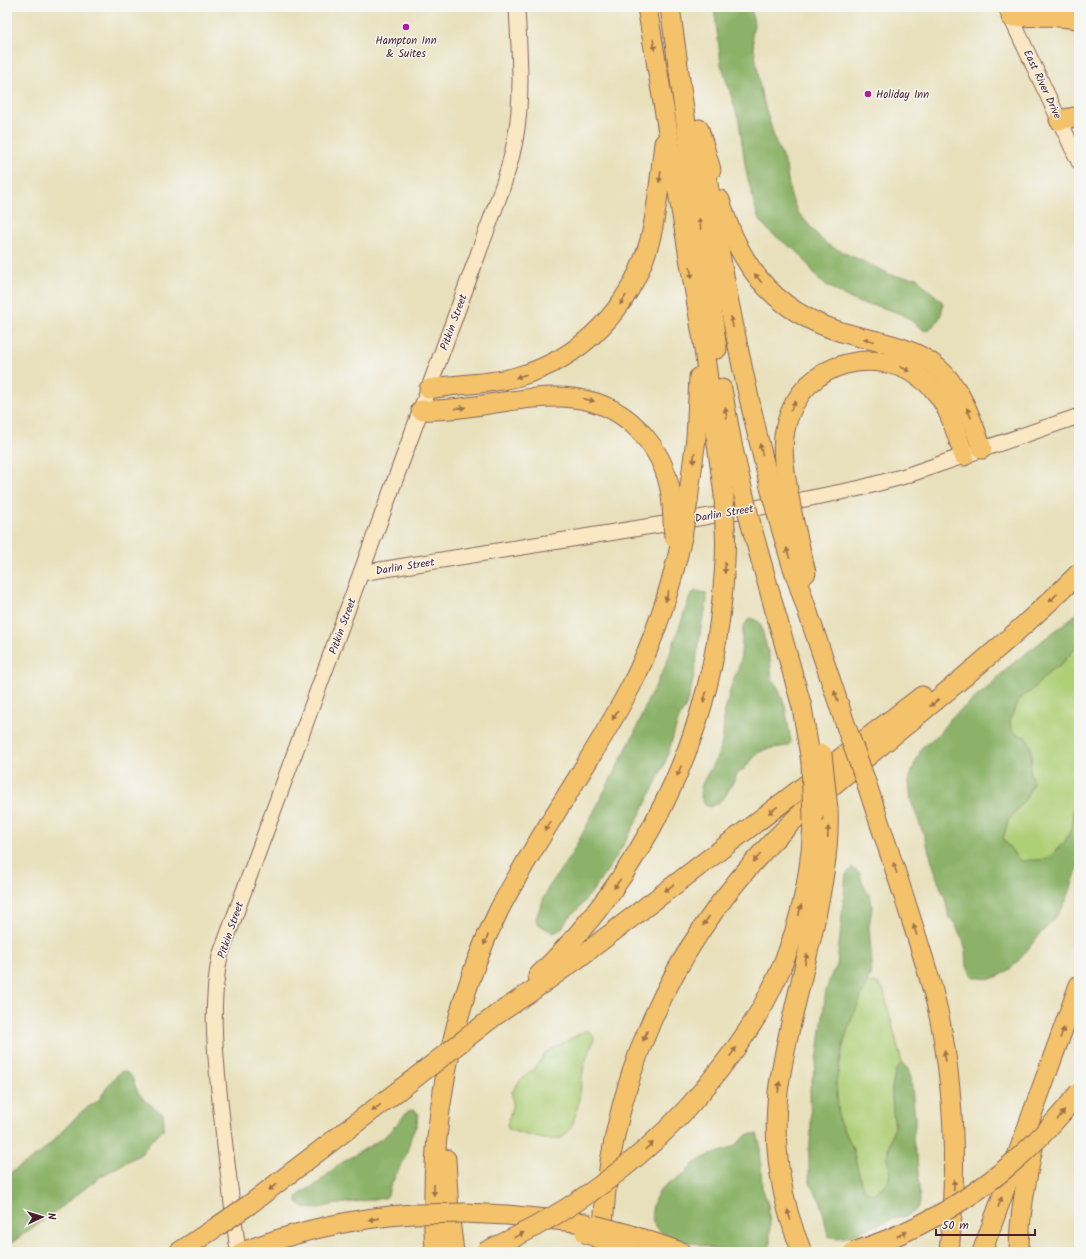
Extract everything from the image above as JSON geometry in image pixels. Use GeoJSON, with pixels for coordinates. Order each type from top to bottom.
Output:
{"type":"FeatureCollection","features":[{"type":"Feature","properties":{"kind":"highway"},"geometry":{"type":"LineString","coordinates":[[496,1015],[545,968],[592,917],[638,852],[668,797],[693,734],[714,661],[720,622],[724,588],[724,495],[702,335],[647,7]]}},
{"type":"Feature","properties":{"kind":"highway"},"geometry":{"type":"LineString","coordinates":[[670,7],[723,394],[751,525],[777,618],[804,689],[828,809],[828,833],[823,885],[782,1064],[776,1112],[777,1146],[782,1187],[790,1221],[802,1252]]}},
{"type":"Feature","properties":{"kind":"highway"},"geometry":{"type":"LineString","coordinates":[[679,7],[713,219],[734,331],[786,519],[804,563],[822,657],[865,779],[922,953],[940,1021],[949,1080],[954,1138],[954,1186],[949,1252]]}},
{"type":"Feature","properties":{"kind":"highway"},"geometry":{"type":"LineString","coordinates":[[1008,12],[1079,19]]}},
{"type":"Feature","properties":{"kind":"highway"},"geometry":{"type":"LineString","coordinates":[[1059,120],[1079,116]]}},
{"type":"Feature","properties":{"kind":"highway"},"geometry":{"type":"LineString","coordinates":[[429,389],[459,384],[493,382],[535,371],[572,352],[590,338],[606,322],[619,307],[629,291],[646,251],[653,225],[667,124]]}},
{"type":"Feature","properties":{"kind":"highway"},"geometry":{"type":"LineString","coordinates":[[699,129],[731,232],[750,267],[764,285],[790,308],[815,323],[840,332],[909,350],[937,367],[948,378],[961,398],[982,449]]}},
{"type":"Feature","properties":{"kind":"highway"},"geometry":{"type":"LineString","coordinates":[[435,1252],[435,1161],[445,1081],[453,1038],[463,1000],[472,973],[494,922],[528,859],[601,739],[631,686],[656,628],[677,558],[680,502],[696,438],[702,335]]}},
{"type":"Feature","properties":{"kind":"highway"},"geometry":{"type":"LineString","coordinates":[[778,486],[782,445],[786,424],[793,405],[804,390],[820,376],[836,366],[854,362],[872,360],[892,364],[909,370],[924,381],[936,392],[945,406],[964,456]]}},
{"type":"Feature","properties":{"kind":"highway"},"geometry":{"type":"LineString","coordinates":[[421,410],[452,409],[546,397],[574,397],[599,402],[613,409],[629,420],[651,444],[659,457],[670,484],[680,502]]}},
{"type":"Feature","properties":{"kind":"highway"},"geometry":{"type":"LineString","coordinates":[[602,1252],[605,1198],[610,1157],[628,1083],[650,1023],[680,963],[714,910],[743,873],[771,842],[810,805],[956,684],[1027,622],[1079,572]]}},
{"type":"Feature","properties":{"kind":"highway"},"geometry":{"type":"LineString","coordinates":[[179,1252],[250,1204],[496,1015],[580,957],[895,717],[987,643],[1027,622]]}},
{"type":"Feature","properties":{"kind":"highway"},"geometry":{"type":"LineString","coordinates":[[484,1252],[550,1219],[577,1202],[641,1153],[666,1130],[710,1083],[735,1050],[772,989],[785,959],[795,930],[804,896],[811,855],[817,758]]}},
{"type":"Feature","properties":{"kind":"highway"},"geometry":{"type":"LineString","coordinates":[[982,1252],[1079,985]]}},
{"type":"Feature","properties":{"kind":"highway"},"geometry":{"type":"LineString","coordinates":[[1019,1252],[1024,1195],[1047,1083],[1048,1069]]}},
{"type":"Feature","properties":{"kind":"highway"},"geometry":{"type":"LineString","coordinates":[[445,1081],[448,1193],[450,1228],[454,1252]]}},
{"type":"Feature","properties":{"kind":"highway"},"geometry":{"type":"LineString","coordinates":[[627,1247],[617,1199],[628,1083]]}},
{"type":"Feature","properties":{"kind":"highway"},"geometry":{"type":"LineString","coordinates":[[852,1252],[885,1241],[916,1227],[953,1207],[981,1189],[1027,1151],[1057,1119],[1079,1092]]}},
{"type":"Feature","properties":{"kind":"highway"},"geometry":{"type":"LineString","coordinates":[[245,1250],[283,1238],[331,1226],[413,1214],[464,1213],[507,1215],[544,1219],[585,1228],[627,1247],[681,1252]]}},
{"type":"Feature","properties":{"kind":"main road","name":"Pitkin Street"},"geometry":{"type":"LineString","coordinates":[[245,1250],[224,1138],[214,1048],[213,1022],[217,971],[223,948],[429,389],[510,161],[516,136],[520,88],[518,7]]}},
{"type":"Feature","properties":{"kind":"main road","name":"East River Drive"},"geometry":{"type":"LineString","coordinates":[[1008,12],[1079,162]]}},
{"type":"Feature","properties":{"kind":"main road","name":"Darlin Street"},"geometry":{"type":"LineString","coordinates":[[361,573],[801,500],[882,483],[1079,416]]}},
{"type":"Feature","properties":{"kind":"green space"},"geometry":{"type":"Polygon","coordinates":[[[714,7],[751,7],[754,25],[752,34],[761,93],[775,140],[786,166],[790,193],[797,211],[828,245],[894,276],[918,278],[923,285],[943,303],[942,312],[938,320],[929,329],[925,331],[902,314],[877,306],[859,303],[820,281],[800,254],[770,232],[758,218],[746,171],[739,121],[721,64],[714,7]]]}},
{"type":"Feature","properties":{"kind":"green space"},"geometry":{"type":"Polygon","coordinates":[[[695,591],[706,593],[706,608],[702,622],[690,693],[677,725],[664,765],[645,805],[611,865],[598,884],[562,928],[553,933],[537,923],[536,918],[548,888],[573,852],[635,732],[648,700],[666,665],[690,596],[695,591]]]}},
{"type":"Feature","properties":{"kind":"green space"},"geometry":{"type":"Polygon","coordinates":[[[1079,612],[1079,644],[1059,667],[1051,670],[1031,691],[1023,696],[1017,703],[1010,720],[1011,730],[1018,735],[1026,737],[1031,747],[1030,772],[1033,782],[1026,798],[1008,821],[1003,839],[1020,861],[1047,859],[1069,835],[1076,790],[1079,783],[1079,869],[1061,911],[1017,963],[996,977],[986,979],[975,977],[972,976],[967,967],[966,950],[963,941],[955,924],[949,917],[945,898],[911,801],[909,782],[911,773],[922,747],[938,735],[950,719],[986,689],[1006,669],[1079,612]]]}},
{"type":"Feature","properties":{"kind":"green space"},"geometry":{"type":"Polygon","coordinates":[[[751,618],[759,622],[761,626],[770,660],[772,679],[778,688],[785,706],[791,742],[788,746],[766,749],[758,753],[745,768],[738,773],[726,795],[719,802],[710,807],[703,802],[700,793],[702,784],[718,755],[721,746],[724,714],[731,686],[740,664],[743,628],[751,618]]]}},
{"type":"Feature","properties":{"kind":"green space"},"geometry":{"type":"Polygon","coordinates":[[[1079,644],[1079,783],[1076,790],[1071,828],[1065,841],[1047,859],[1020,861],[1003,839],[1008,821],[1026,798],[1033,782],[1030,773],[1032,754],[1018,735],[1011,730],[1010,720],[1017,703],[1023,696],[1031,691],[1051,670],[1059,667],[1079,644]]]}},
{"type":"Feature","properties":{"kind":"green space"},"geometry":{"type":"Polygon","coordinates":[[[852,868],[860,873],[862,882],[871,899],[872,908],[869,927],[872,965],[870,976],[848,1028],[843,1046],[836,1083],[839,1121],[852,1146],[861,1182],[865,1190],[873,1194],[887,1183],[890,1175],[887,1157],[895,1123],[893,1114],[892,1088],[896,1070],[902,1063],[908,1069],[911,1078],[915,1117],[913,1137],[917,1156],[920,1203],[915,1211],[907,1216],[898,1217],[846,1237],[837,1238],[828,1236],[821,1202],[811,1186],[809,1178],[811,1133],[810,1089],[818,1054],[826,990],[832,973],[837,966],[846,874],[852,868]]]}},
{"type":"Feature","properties":{"kind":"green space"},"geometry":{"type":"Polygon","coordinates":[[[878,983],[883,989],[902,1063],[894,1077],[892,1091],[894,1126],[888,1149],[890,1174],[886,1184],[873,1194],[865,1190],[861,1182],[852,1146],[839,1121],[836,1083],[848,1028],[866,984],[878,983]]]}},
{"type":"Feature","properties":{"kind":"green space"},"geometry":{"type":"Polygon","coordinates":[[[587,1030],[592,1034],[594,1040],[584,1066],[580,1096],[574,1119],[565,1135],[558,1139],[552,1140],[509,1130],[507,1126],[513,1103],[512,1093],[516,1085],[538,1064],[546,1052],[587,1030]]]}},
{"type":"Feature","properties":{"kind":"green space"},"geometry":{"type":"Polygon","coordinates":[[[124,1071],[132,1078],[140,1095],[163,1114],[163,1130],[152,1139],[141,1154],[101,1176],[7,1246],[7,1175],[42,1152],[82,1111],[98,1101],[110,1083],[120,1072],[124,1071]]]}},
{"type":"Feature","properties":{"kind":"green space"},"geometry":{"type":"Polygon","coordinates":[[[412,1110],[416,1111],[418,1115],[417,1124],[411,1137],[406,1155],[390,1187],[388,1195],[385,1198],[331,1205],[316,1209],[306,1208],[297,1203],[297,1198],[300,1194],[318,1183],[338,1165],[383,1138],[406,1113],[412,1110]]]}},
{"type":"Feature","properties":{"kind":"green space"},"geometry":{"type":"Polygon","coordinates":[[[748,1134],[757,1134],[760,1144],[762,1187],[768,1205],[770,1224],[770,1251],[719,1252],[712,1248],[675,1239],[656,1228],[653,1222],[652,1208],[661,1189],[682,1176],[697,1161],[729,1149],[748,1134]]]}},
{"type":"Feature","properties":{"kind":"place","name":"Hampton Inn & Suites"},"geometry":{"type":"Point","coordinates":[406,27]}},
{"type":"Feature","properties":{"kind":"place","name":"Holiday Inn"},"geometry":{"type":"Point","coordinates":[868,94]}}]}
